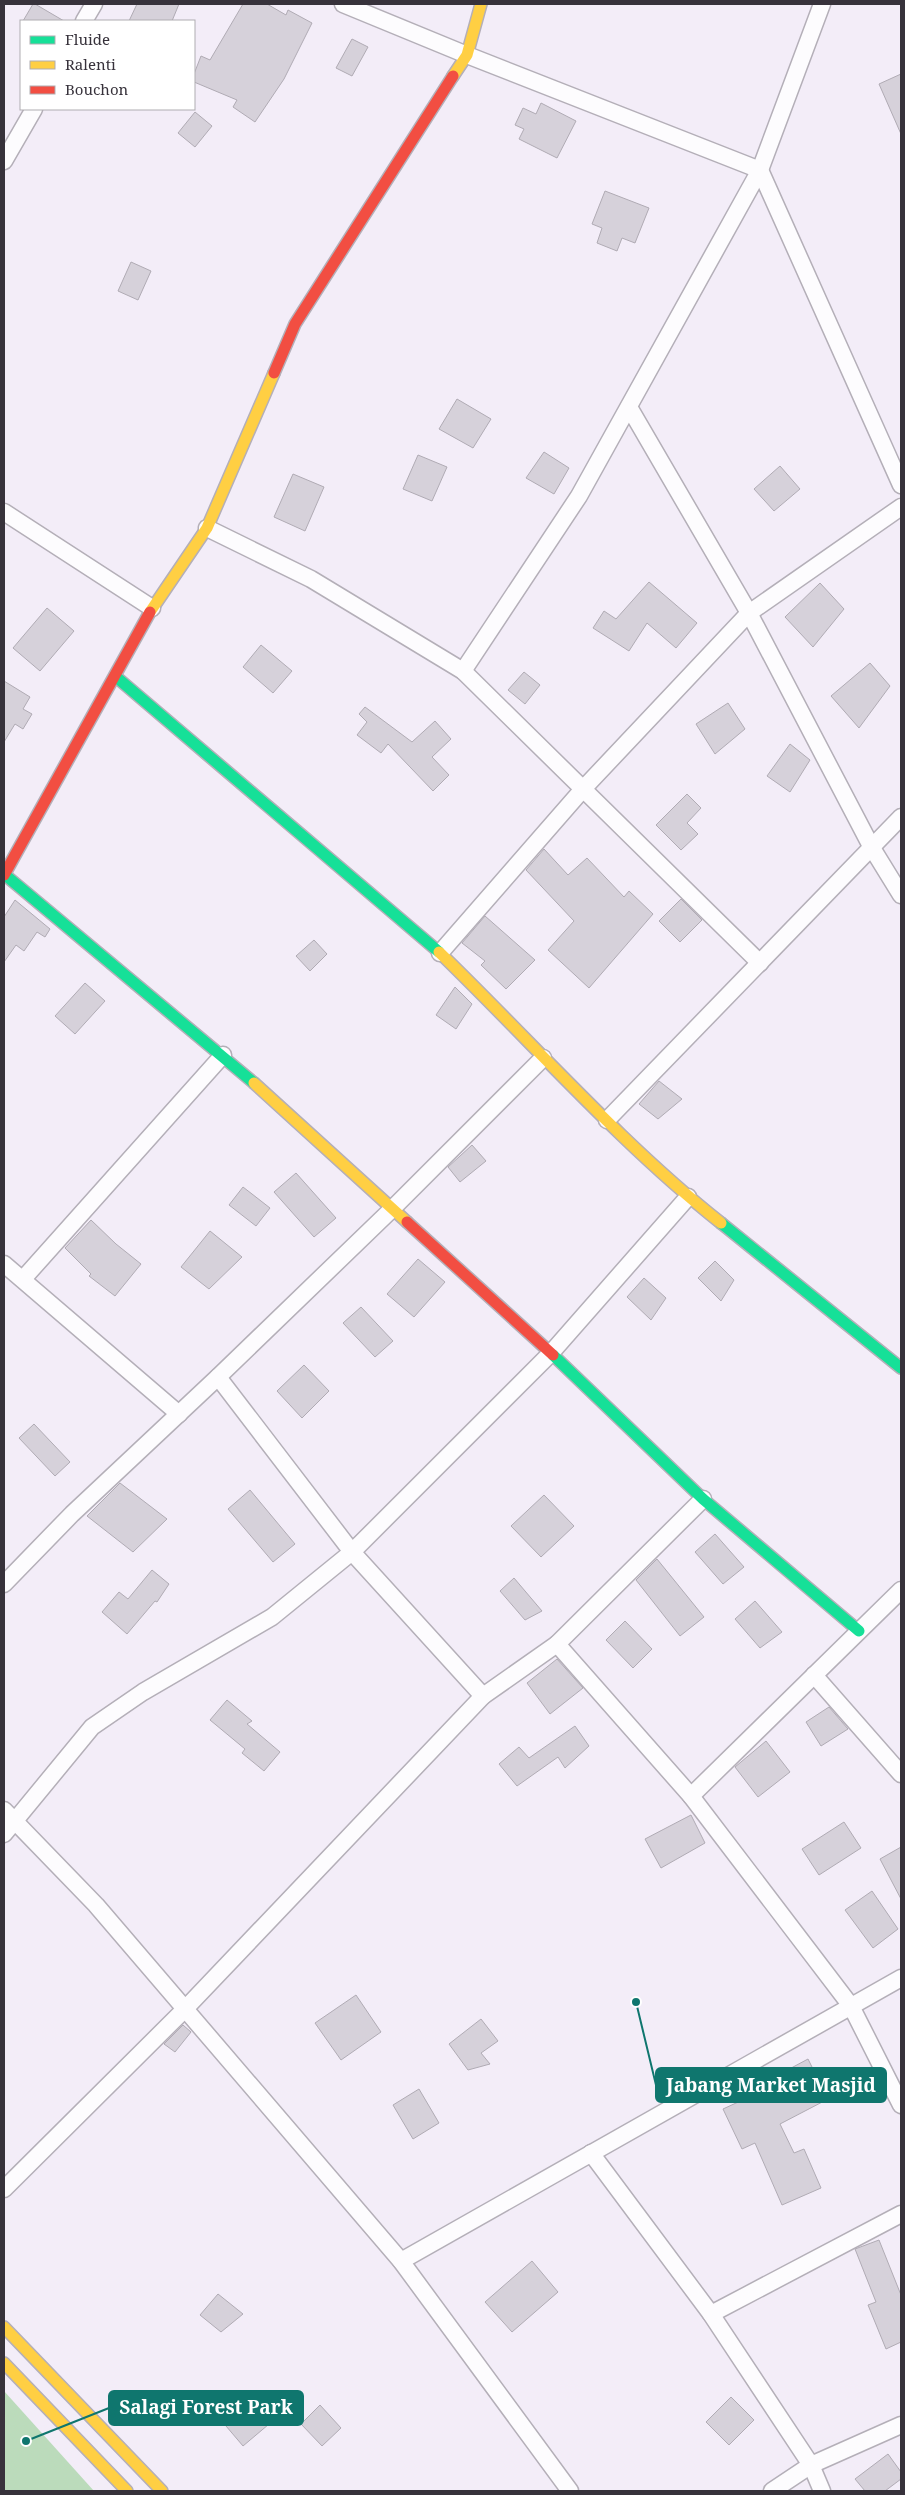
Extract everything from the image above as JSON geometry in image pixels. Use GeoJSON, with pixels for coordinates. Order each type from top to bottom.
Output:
{"type":"FeatureCollection","features":[{"type":"Feature","properties":{"kind":"street"},"geometry":{"type":"LineString","coordinates":[[85,20],[94,4]]}},
{"type":"Feature","properties":{"kind":"street"},"geometry":{"type":"LineString","coordinates":[[343,4],[467,55],[760,170],[901,485]]}},
{"type":"Feature","properties":{"kind":"street"},"geometry":{"type":"LineString","coordinates":[[481,4],[467,55],[295,324],[206,528],[152,608],[4,875],[223,1055],[551,1354],[703,1499],[859,1631]]}},
{"type":"Feature","properties":{"kind":"street"},"geometry":{"type":"LineString","coordinates":[[463,671],[579,496],[760,170],[822,4]]}},
{"type":"Feature","properties":{"kind":"street"},"geometry":{"type":"LineString","coordinates":[[4,161],[33,110]]}},
{"type":"Feature","properties":{"kind":"street"},"geometry":{"type":"LineString","coordinates":[[629,407],[749,612],[872,848],[901,895]]}},
{"type":"Feature","properties":{"kind":"street"},"geometry":{"type":"LineString","coordinates":[[440,953],[584,789],[749,612],[901,507]]}},
{"type":"Feature","properties":{"kind":"street"},"geometry":{"type":"LineString","coordinates":[[4,512],[152,608]]}},
{"type":"Feature","properties":{"kind":"street"},"geometry":{"type":"LineString","coordinates":[[206,528],[311,579],[463,671],[760,963]]}},
{"type":"Feature","properties":{"kind":"street"},"geometry":{"type":"LineString","coordinates":[[114,676],[440,953],[543,1058],[688,1197],[901,1368]]}},
{"type":"Feature","properties":{"kind":"street"},"geometry":{"type":"LineString","coordinates":[[608,1120],[901,817]]}},
{"type":"Feature","properties":{"kind":"street"},"geometry":{"type":"LineString","coordinates":[[23,1279],[223,1055]]}},
{"type":"Feature","properties":{"kind":"street"},"geometry":{"type":"LineString","coordinates":[[4,1584],[72,1514],[218,1378],[391,1210],[543,1058]]}},
{"type":"Feature","properties":{"kind":"street"},"geometry":{"type":"LineString","coordinates":[[4,1834],[92,1727],[143,1692],[272,1617],[352,1552],[551,1354],[688,1197]]}},
{"type":"Feature","properties":{"kind":"street"},"geometry":{"type":"LineString","coordinates":[[4,1265],[23,1279],[179,1414]]}},
{"type":"Feature","properties":{"kind":"street"},"geometry":{"type":"LineString","coordinates":[[218,1378],[352,1552],[483,1696]]}},
{"type":"Feature","properties":{"kind":"street"},"geometry":{"type":"LineString","coordinates":[[4,2189],[184,2010],[483,1696],[557,1644],[703,1499]]}},
{"type":"Feature","properties":{"kind":"street"},"geometry":{"type":"LineString","coordinates":[[690,1796],[859,1631],[900,1595]]}},
{"type":"Feature","properties":{"kind":"street"},"geometry":{"type":"LineString","coordinates":[[557,1644],[690,1796],[850,2006],[901,2105]]}},
{"type":"Feature","properties":{"kind":"street"},"geometry":{"type":"LineString","coordinates":[[814,1675],[901,1774]]}},
{"type":"Feature","properties":{"kind":"street"},"geometry":{"type":"LineString","coordinates":[[4,1810],[96,1904],[184,2010],[401,2261],[570,2491]]}},
{"type":"Feature","properties":{"kind":"street"},"geometry":{"type":"LineString","coordinates":[[401,2261],[901,1978]]}},
{"type":"Feature","properties":{"kind":"street"},"geometry":{"type":"LineString","coordinates":[[592,2153],[711,2314],[811,2465],[822,2491]]}},
{"type":"Feature","properties":{"kind":"street"},"geometry":{"type":"LineString","coordinates":[[711,2314],[901,2214]]}},
{"type":"Feature","properties":{"kind":"street"},"geometry":{"type":"LineString","coordinates":[[4,2328],[162,2491]]}},
{"type":"Feature","properties":{"kind":"street"},"geometry":{"type":"LineString","coordinates":[[4,2363],[126,2491]]}},
{"type":"Feature","properties":{"kind":"street"},"geometry":{"type":"LineString","coordinates":[[772,2491],[811,2465],[901,2425]]}},
{"type":"Feature","properties":{"kind":"green space"},"geometry":{"type":"Polygon","coordinates":[[[4,2391],[94,2491],[4,2491],[4,2391]]]}},
{"type":"Feature","properties":{"kind":"building"},"geometry":{"type":"Polygon","coordinates":[[[33,4],[35,4],[62,20],[24,20],[33,4]]]}},
{"type":"Feature","properties":{"kind":"building"},"geometry":{"type":"Polygon","coordinates":[[[137,4],[179,4],[172,20],[129,20],[137,4]]]}},
{"type":"Feature","properties":{"kind":"building"},"geometry":{"type":"Polygon","coordinates":[[[243,4],[267,4],[286,15],[288,10],[312,23],[284,79],[255,122],[233,107],[237,100],[195,82],[195,71],[201,56],[210,60],[243,4]]]}},
{"type":"Feature","properties":{"kind":"building"},"geometry":{"type":"Polygon","coordinates":[[[352,39],[368,47],[352,76],[336,68],[352,39]]]}},
{"type":"Feature","properties":{"kind":"building"},"geometry":{"type":"Polygon","coordinates":[[[901,74],[901,134],[879,84],[901,74]]]}},
{"type":"Feature","properties":{"kind":"building"},"geometry":{"type":"Polygon","coordinates":[[[541,103],[576,121],[557,158],[519,139],[524,129],[515,125],[523,108],[536,114],[541,103]]]}},
{"type":"Feature","properties":{"kind":"building"},"geometry":{"type":"Polygon","coordinates":[[[195,112],[212,126],[195,147],[178,133],[195,112]]]}},
{"type":"Feature","properties":{"kind":"building"},"geometry":{"type":"Polygon","coordinates":[[[605,191],[649,208],[635,243],[622,238],[617,251],[597,243],[602,228],[592,224],[605,191]]]}},
{"type":"Feature","properties":{"kind":"building"},"geometry":{"type":"Polygon","coordinates":[[[131,262],[151,271],[138,300],[118,291],[131,262]]]}},
{"type":"Feature","properties":{"kind":"building"},"geometry":{"type":"Polygon","coordinates":[[[457,399],[491,419],[473,448],[439,429],[457,399]]]}},
{"type":"Feature","properties":{"kind":"building"},"geometry":{"type":"Polygon","coordinates":[[[544,452],[569,468],[554,494],[526,478],[544,452]]]}},
{"type":"Feature","properties":{"kind":"building"},"geometry":{"type":"Polygon","coordinates":[[[418,455],[447,467],[432,501],[403,489],[418,455]]]}},
{"type":"Feature","properties":{"kind":"building"},"geometry":{"type":"Polygon","coordinates":[[[780,466],[800,489],[774,511],[754,489],[780,466]]]}},
{"type":"Feature","properties":{"kind":"building"},"geometry":{"type":"Polygon","coordinates":[[[293,474],[324,487],[305,531],[274,517],[293,474]]]}},
{"type":"Feature","properties":{"kind":"building"},"geometry":{"type":"Polygon","coordinates":[[[649,582],[697,623],[676,648],[647,623],[629,651],[593,628],[604,611],[616,619],[649,582]]]}},
{"type":"Feature","properties":{"kind":"building"},"geometry":{"type":"Polygon","coordinates":[[[820,583],[844,609],[813,647],[785,617],[820,583]]]}},
{"type":"Feature","properties":{"kind":"building"},"geometry":{"type":"Polygon","coordinates":[[[47,608],[74,631],[40,671],[13,648],[47,608]]]}},
{"type":"Feature","properties":{"kind":"building"},"geometry":{"type":"Polygon","coordinates":[[[261,645],[292,671],[273,693],[243,667],[261,645]]]}},
{"type":"Feature","properties":{"kind":"building"},"geometry":{"type":"Polygon","coordinates":[[[870,663],[890,686],[859,728],[831,696],[870,663]]]}},
{"type":"Feature","properties":{"kind":"building"},"geometry":{"type":"Polygon","coordinates":[[[524,672],[540,685],[525,704],[508,690],[524,672]]]}},
{"type":"Feature","properties":{"kind":"building"},"geometry":{"type":"Polygon","coordinates":[[[4,681],[30,697],[23,709],[32,714],[23,729],[15,724],[4,742],[4,681]]]}},
{"type":"Feature","properties":{"kind":"building"},"geometry":{"type":"Polygon","coordinates":[[[728,703],[745,729],[715,754],[696,724],[728,703]]]}},
{"type":"Feature","properties":{"kind":"building"},"geometry":{"type":"Polygon","coordinates":[[[365,707],[412,742],[435,721],[451,739],[432,757],[449,775],[433,791],[388,744],[381,753],[357,735],[367,722],[359,714],[365,707]]]}},
{"type":"Feature","properties":{"kind":"building"},"geometry":{"type":"Polygon","coordinates":[[[790,744],[810,760],[790,792],[767,776],[790,744]]]}},
{"type":"Feature","properties":{"kind":"building"},"geometry":{"type":"Polygon","coordinates":[[[687,794],[701,808],[687,823],[698,834],[681,850],[656,825],[687,794]]]}},
{"type":"Feature","properties":{"kind":"building"},"geometry":{"type":"Polygon","coordinates":[[[544,849],[568,875],[587,858],[624,897],[629,891],[653,914],[589,988],[548,950],[574,921],[526,870],[544,849]]]}},
{"type":"Feature","properties":{"kind":"building"},"geometry":{"type":"Polygon","coordinates":[[[681,899],[702,920],[680,942],[659,921],[681,899]]]}},
{"type":"Feature","properties":{"kind":"building"},"geometry":{"type":"Polygon","coordinates":[[[15,900],[50,929],[45,937],[37,932],[24,951],[16,945],[4,962],[4,917],[15,900]]]}},
{"type":"Feature","properties":{"kind":"building"},"geometry":{"type":"Polygon","coordinates":[[[485,916],[535,960],[506,989],[481,965],[485,961],[462,943],[485,916]]]}},
{"type":"Feature","properties":{"kind":"building"},"geometry":{"type":"Polygon","coordinates":[[[314,940],[327,954],[310,971],[296,956],[314,940]]]}},
{"type":"Feature","properties":{"kind":"building"},"geometry":{"type":"Polygon","coordinates":[[[85,983],[105,1001],[75,1034],[55,1016],[85,983]]]}},
{"type":"Feature","properties":{"kind":"building"},"geometry":{"type":"Polygon","coordinates":[[[455,987],[472,1004],[456,1029],[436,1015],[455,987]]]}},
{"type":"Feature","properties":{"kind":"building"},"geometry":{"type":"Polygon","coordinates":[[[659,1081],[682,1099],[658,1119],[639,1104],[659,1081]]]}},
{"type":"Feature","properties":{"kind":"building"},"geometry":{"type":"Polygon","coordinates":[[[472,1145],[486,1161],[460,1182],[448,1167],[472,1145]]]}},
{"type":"Feature","properties":{"kind":"building"},"geometry":{"type":"Polygon","coordinates":[[[296,1173],[336,1218],[314,1237],[274,1192],[296,1173]]]}},
{"type":"Feature","properties":{"kind":"building"},"geometry":{"type":"Polygon","coordinates":[[[243,1187],[270,1208],[256,1226],[229,1205],[243,1187]]]}},
{"type":"Feature","properties":{"kind":"building"},"geometry":{"type":"Polygon","coordinates":[[[91,1220],[116,1244],[141,1264],[115,1296],[89,1276],[91,1274],[65,1248],[91,1220]]]}},
{"type":"Feature","properties":{"kind":"building"},"geometry":{"type":"Polygon","coordinates":[[[210,1231],[242,1257],[209,1289],[181,1267],[210,1231]]]}},
{"type":"Feature","properties":{"kind":"building"},"geometry":{"type":"Polygon","coordinates":[[[418,1259],[445,1282],[414,1317],[387,1294],[418,1259]]]}},
{"type":"Feature","properties":{"kind":"building"},"geometry":{"type":"Polygon","coordinates":[[[715,1261],[734,1280],[721,1301],[698,1278],[715,1261]]]}},
{"type":"Feature","properties":{"kind":"building"},"geometry":{"type":"Polygon","coordinates":[[[644,1278],[666,1298],[651,1320],[627,1297],[644,1278]]]}},
{"type":"Feature","properties":{"kind":"building"},"geometry":{"type":"Polygon","coordinates":[[[361,1307],[393,1341],[375,1357],[343,1323],[361,1307]]]}},
{"type":"Feature","properties":{"kind":"building"},"geometry":{"type":"Polygon","coordinates":[[[304,1365],[329,1391],[302,1418],[277,1391],[304,1365]]]}},
{"type":"Feature","properties":{"kind":"building"},"geometry":{"type":"Polygon","coordinates":[[[34,1424],[70,1462],[55,1476],[19,1438],[34,1424]]]}},
{"type":"Feature","properties":{"kind":"building"},"geometry":{"type":"Polygon","coordinates":[[[120,1483],[167,1519],[133,1552],[87,1516],[120,1483]]]}},
{"type":"Feature","properties":{"kind":"building"},"geometry":{"type":"Polygon","coordinates":[[[250,1490],[295,1544],[273,1562],[228,1509],[250,1490]]]}},
{"type":"Feature","properties":{"kind":"building"},"geometry":{"type":"Polygon","coordinates":[[[544,1495],[574,1526],[541,1557],[511,1526],[544,1495]]]}},
{"type":"Feature","properties":{"kind":"building"},"geometry":{"type":"Polygon","coordinates":[[[715,1534],[744,1567],[723,1584],[695,1552],[715,1534]]]}},
{"type":"Feature","properties":{"kind":"building"},"geometry":{"type":"Polygon","coordinates":[[[657,1559],[704,1617],[680,1636],[636,1580],[657,1559]]]}},
{"type":"Feature","properties":{"kind":"building"},"geometry":{"type":"Polygon","coordinates":[[[152,1570],[169,1584],[157,1602],[155,1601],[127,1634],[102,1612],[119,1592],[128,1599],[152,1570]]]}},
{"type":"Feature","properties":{"kind":"building"},"geometry":{"type":"Polygon","coordinates":[[[514,1578],[542,1611],[525,1620],[500,1591],[514,1578]]]}},
{"type":"Feature","properties":{"kind":"building"},"geometry":{"type":"Polygon","coordinates":[[[755,1601],[782,1632],[760,1648],[735,1619],[755,1601]]]}},
{"type":"Feature","properties":{"kind":"building"},"geometry":{"type":"Polygon","coordinates":[[[625,1621],[652,1649],[633,1668],[606,1640],[625,1621]]]}},
{"type":"Feature","properties":{"kind":"building"},"geometry":{"type":"Polygon","coordinates":[[[557,1659],[583,1688],[550,1714],[527,1683],[557,1659]]]}},
{"type":"Feature","properties":{"kind":"building"},"geometry":{"type":"Polygon","coordinates":[[[227,1700],[252,1721],[247,1724],[280,1752],[264,1771],[242,1753],[245,1749],[210,1720],[227,1700]]]}},
{"type":"Feature","properties":{"kind":"building"},"geometry":{"type":"Polygon","coordinates":[[[829,1707],[848,1729],[821,1746],[806,1722],[829,1707]]]}},
{"type":"Feature","properties":{"kind":"building"},"geometry":{"type":"Polygon","coordinates":[[[575,1726],[589,1746],[565,1768],[558,1757],[517,1786],[499,1764],[519,1747],[529,1758],[575,1726]]]}},
{"type":"Feature","properties":{"kind":"building"},"geometry":{"type":"Polygon","coordinates":[[[766,1741],[790,1772],[758,1797],[735,1767],[766,1741]]]}},
{"type":"Feature","properties":{"kind":"building"},"geometry":{"type":"Polygon","coordinates":[[[691,1815],[705,1843],[661,1868],[645,1839],[691,1815]]]}},
{"type":"Feature","properties":{"kind":"building"},"geometry":{"type":"Polygon","coordinates":[[[844,1822],[861,1848],[819,1875],[802,1849],[844,1822]]]}},
{"type":"Feature","properties":{"kind":"building"},"geometry":{"type":"Polygon","coordinates":[[[901,1847],[901,1899],[880,1859],[901,1847]]]}},
{"type":"Feature","properties":{"kind":"building"},"geometry":{"type":"Polygon","coordinates":[[[872,1891],[898,1929],[873,1948],[845,1910],[872,1891]]]}},
{"type":"Feature","properties":{"kind":"building"},"geometry":{"type":"Polygon","coordinates":[[[356,1995],[381,2032],[341,2060],[315,2023],[356,1995]]]}},
{"type":"Feature","properties":{"kind":"building"},"geometry":{"type":"Polygon","coordinates":[[[481,2019],[498,2041],[481,2053],[490,2064],[468,2070],[449,2044],[481,2019]]]}},
{"type":"Feature","properties":{"kind":"building"},"geometry":{"type":"Polygon","coordinates":[[[183,2025],[191,2032],[175,2052],[164,2044],[183,2025]]]}},
{"type":"Feature","properties":{"kind":"building"},"geometry":{"type":"Polygon","coordinates":[[[808,2059],[828,2099],[780,2124],[794,2153],[804,2149],[821,2188],[782,2205],[755,2143],[742,2149],[723,2109],[784,2081],[780,2074],[808,2059]]]}},
{"type":"Feature","properties":{"kind":"building"},"geometry":{"type":"Polygon","coordinates":[[[419,2089],[439,2123],[413,2139],[393,2105],[419,2089]]]}},
{"type":"Feature","properties":{"kind":"building"},"geometry":{"type":"Polygon","coordinates":[[[879,2240],[901,2295],[901,2342],[886,2349],[868,2305],[876,2302],[855,2249],[879,2240]]]}},
{"type":"Feature","properties":{"kind":"building"},"geometry":{"type":"Polygon","coordinates":[[[532,2261],[558,2292],[512,2332],[485,2302],[532,2261]]]}},
{"type":"Feature","properties":{"kind":"building"},"geometry":{"type":"Polygon","coordinates":[[[218,2294],[243,2314],[221,2332],[200,2315],[218,2294]]]}},
{"type":"Feature","properties":{"kind":"building"},"geometry":{"type":"Polygon","coordinates":[[[731,2397],[754,2420],[729,2445],[706,2422],[731,2397]]]}},
{"type":"Feature","properties":{"kind":"building"},"geometry":{"type":"Polygon","coordinates":[[[258,2399],[275,2419],[243,2446],[226,2426],[258,2399]]]}},
{"type":"Feature","properties":{"kind":"building"},"geometry":{"type":"Polygon","coordinates":[[[320,2405],[341,2428],[322,2446],[301,2424],[320,2405]]]}},
{"type":"Feature","properties":{"kind":"building"},"geometry":{"type":"Polygon","coordinates":[[[888,2454],[901,2472],[901,2479],[885,2491],[865,2491],[855,2479],[888,2454]]]}},
{"type":"Feature","properties":{"kind":"traffic: fast"},"geometry":{"type":"LineString","coordinates":[[115,676],[439,952]]}},
{"type":"Feature","properties":{"kind":"traffic: fast"},"geometry":{"type":"LineString","coordinates":[[4,874],[254,1083]]}},
{"type":"Feature","properties":{"kind":"traffic: fast"},"geometry":{"type":"LineString","coordinates":[[721,1223],[901,1368]]}},
{"type":"Feature","properties":{"kind":"traffic: fast"},"geometry":{"type":"LineString","coordinates":[[553,1355],[703,1499],[859,1631]]}},
{"type":"Feature","properties":{"kind":"traffic: slow"},"geometry":{"type":"LineString","coordinates":[[453,76],[467,55],[481,4]]}},
{"type":"Feature","properties":{"kind":"traffic: slow"},"geometry":{"type":"LineString","coordinates":[[150,612],[207,528],[274,373]]}},
{"type":"Feature","properties":{"kind":"traffic: slow"},"geometry":{"type":"LineString","coordinates":[[439,952],[612,1126],[683,1192],[721,1223]]}},
{"type":"Feature","properties":{"kind":"traffic: slow"},"geometry":{"type":"LineString","coordinates":[[254,1083],[407,1222]]}},
{"type":"Feature","properties":{"kind":"traffic: slow"},"geometry":{"type":"LineString","coordinates":[[4,2327],[162,2491]]}},
{"type":"Feature","properties":{"kind":"traffic: slow"},"geometry":{"type":"LineString","coordinates":[[4,2363],[127,2491]]}},
{"type":"Feature","properties":{"kind":"traffic: jam"},"geometry":{"type":"LineString","coordinates":[[274,373],[295,324],[453,76]]}},
{"type":"Feature","properties":{"kind":"traffic: jam"},"geometry":{"type":"LineString","coordinates":[[4,875],[150,612]]}},
{"type":"Feature","properties":{"kind":"traffic: jam"},"geometry":{"type":"LineString","coordinates":[[407,1222],[553,1355]]}},
{"type":"Feature","properties":{"kind":"place","name":"Jabang Market Masjid"},"geometry":{"type":"Point","coordinates":[636,2002]}},
{"type":"Feature","properties":{"kind":"place","name":"Salagi Forest Park"},"geometry":{"type":"Point","coordinates":[26,2441]}}]}
